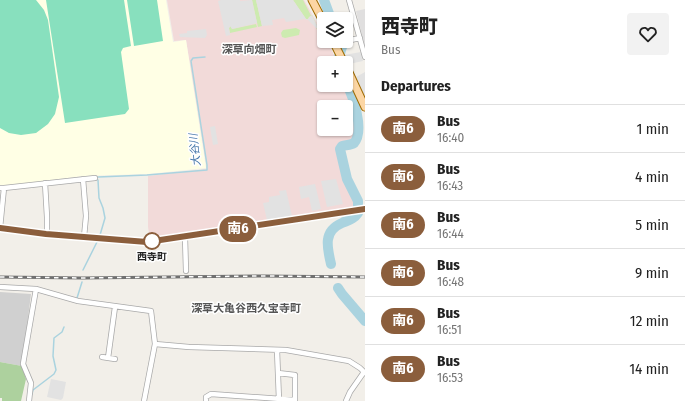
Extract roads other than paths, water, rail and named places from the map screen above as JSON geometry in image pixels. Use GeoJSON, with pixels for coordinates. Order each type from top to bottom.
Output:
{"type":"FeatureCollection","features":[{"type":"Feature","properties":{"kind":"main road"},"geometry":{"type":"LineString","coordinates":[[312,0],[318,12]]}},
{"type":"Feature","properties":{"kind":"main road"},"geometry":{"type":"LineString","coordinates":[[353,81],[365,107]]}},
{"type":"Feature","properties":{"kind":"street"},"geometry":{"type":"LineString","coordinates":[[349,0],[365,57]]}},
{"type":"Feature","properties":{"kind":"street"},"geometry":{"type":"LineString","coordinates":[[353,39],[360,38]]}},
{"type":"Feature","properties":{"kind":"street"},"geometry":{"type":"LineString","coordinates":[[95,178],[2,188],[0,228],[46,234],[147,242],[361,209]]}},
{"type":"Feature","properties":{"kind":"street"},"geometry":{"type":"LineString","coordinates":[[84,179],[86,216],[84,237]]}},
{"type":"Feature","properties":{"kind":"street"},"geometry":{"type":"LineString","coordinates":[[45,183],[47,217],[46,234]]}},
{"type":"Feature","properties":{"kind":"street"},"geometry":{"type":"LineString","coordinates":[[185,237],[186,271]]}},
{"type":"Feature","properties":{"kind":"street"},"geometry":{"type":"LineString","coordinates":[[0,287],[36,289],[76,300],[115,307],[151,311],[155,344],[144,401]]}},
{"type":"Feature","properties":{"kind":"street"},"geometry":{"type":"LineString","coordinates":[[31,397],[30,383],[23,364],[36,289]]}},
{"type":"Feature","properties":{"kind":"street"},"geometry":{"type":"LineString","coordinates":[[108,358],[115,307]]}},
{"type":"Feature","properties":{"kind":"street"},"geometry":{"type":"LineString","coordinates":[[155,344],[189,347],[286,350],[349,361],[365,372],[350,392],[346,401]]}},
{"type":"Feature","properties":{"kind":"street"},"geometry":{"type":"LineString","coordinates":[[277,350],[279,400]]}},
{"type":"Feature","properties":{"kind":"street"},"geometry":{"type":"LineString","coordinates":[[102,357],[115,359]]}},
{"type":"Feature","properties":{"kind":"street"},"geometry":{"type":"LineString","coordinates":[[206,401],[206,397],[211,394],[295,400],[295,375],[278,374]]}},
{"type":"Feature","properties":{"kind":"waterway"},"geometry":{"type":"LineString","coordinates":[[324,0],[328,12]]}},
{"type":"Feature","properties":{"kind":"waterway"},"geometry":{"type":"LineString","coordinates":[[339,56],[342,48]]}},
{"type":"Feature","properties":{"kind":"waterway","name":"大谷川"},"geometry":{"type":"LineString","coordinates":[[98,177],[207,170],[191,61],[193,58],[205,57]]}},
{"type":"Feature","properties":{"kind":"waterway"},"geometry":{"type":"LineString","coordinates":[[331,264],[328,252],[329,235],[336,226],[353,218],[358,213],[358,201],[347,179],[340,149],[342,146],[354,143],[357,138],[357,113],[350,92]]}},
{"type":"Feature","properties":{"kind":"waterway","name":"大谷川"},"geometry":{"type":"LineString","coordinates":[[98,180],[99,198],[105,218],[100,235]]}},
{"type":"Feature","properties":{"kind":"waterway","name":"大谷川"},"geometry":{"type":"LineString","coordinates":[[83,270],[97,242]]}},
{"type":"Feature","properties":{"kind":"waterway","name":"大谷川"},"geometry":{"type":"LineString","coordinates":[[77,298],[82,282]]}},
{"type":"Feature","properties":{"kind":"waterway"},"geometry":{"type":"LineString","coordinates":[[338,288],[365,321]]}},
{"type":"Feature","properties":{"kind":"waterway","name":"大谷川"},"geometry":{"type":"LineString","coordinates":[[32,394],[33,390],[54,374],[56,370],[53,356],[54,338],[62,332],[64,327]]}},
{"type":"Feature","properties":{"kind":"railway"},"geometry":{"type":"LineString","coordinates":[[0,277],[365,277]]}},
{"type":"Feature","properties":{"kind":"place","name":"西寺町"},"geometry":{"type":"Point","coordinates":[152,241]}},
{"type":"Feature","properties":{"kind":"district","name":"深草向畑町"},"geometry":{"type":"Point","coordinates":[249,49]}},
{"type":"Feature","properties":{"kind":"district","name":"深草大亀谷西久宝寺町"},"geometry":{"type":"Point","coordinates":[246,308]}}]}
